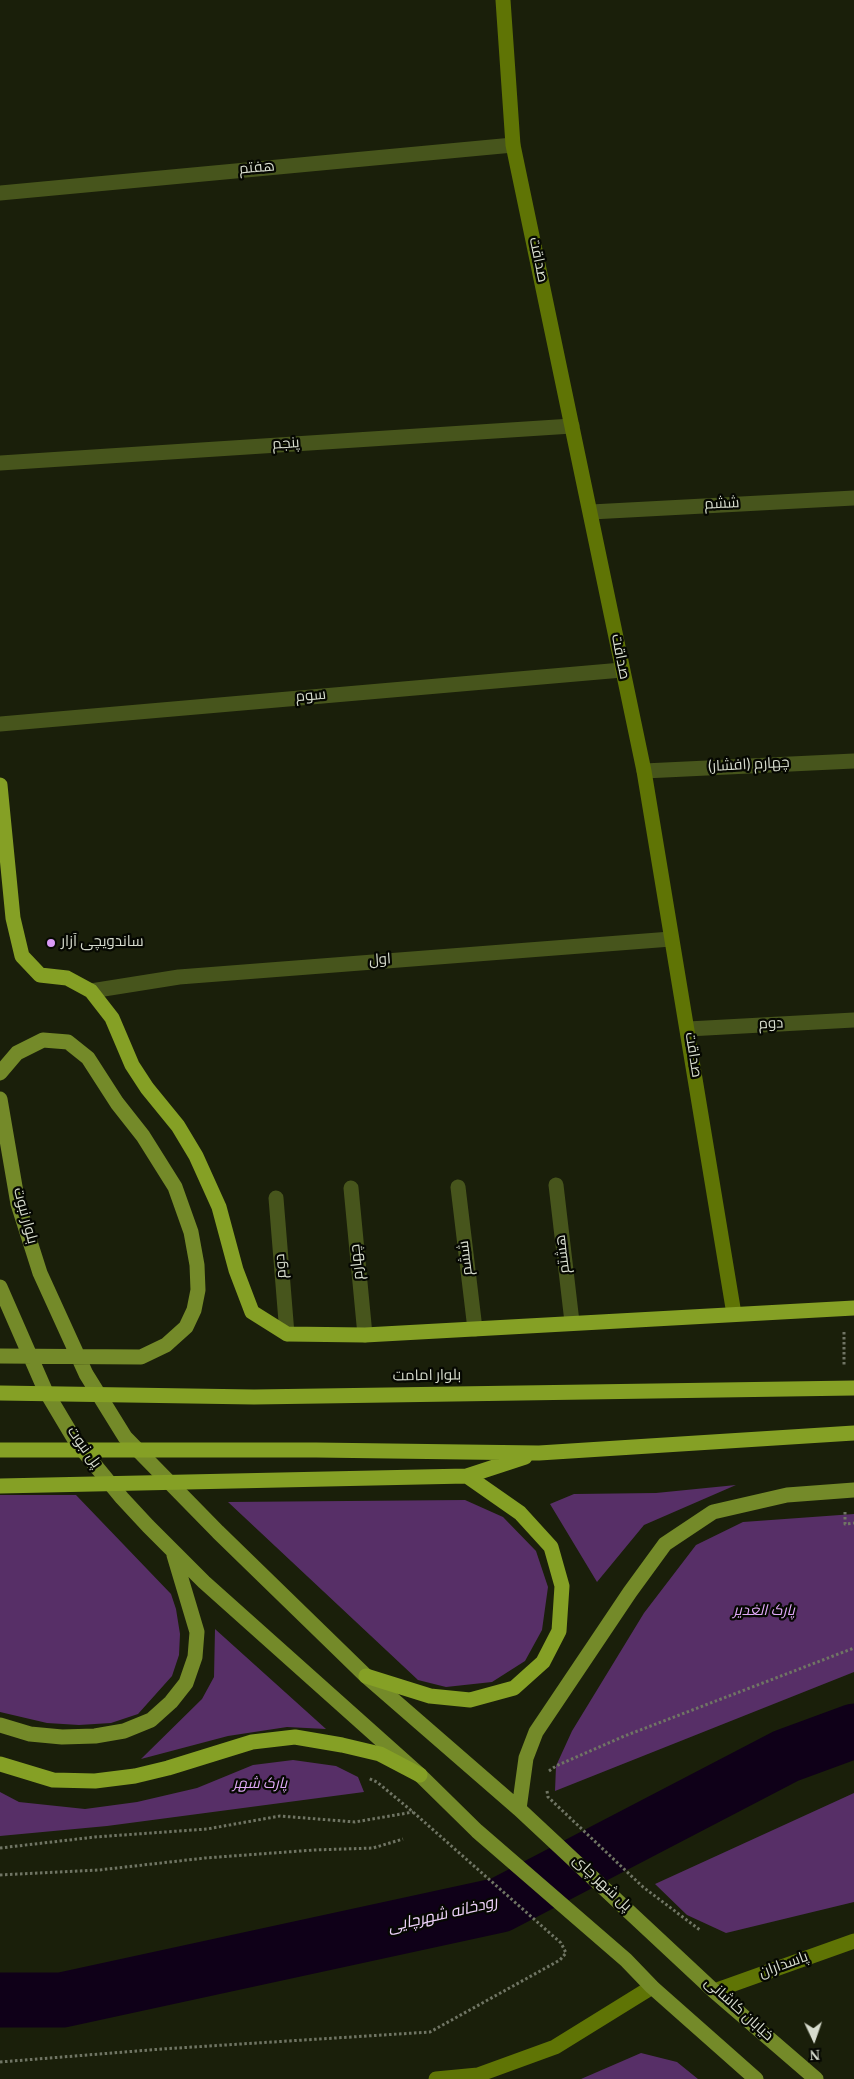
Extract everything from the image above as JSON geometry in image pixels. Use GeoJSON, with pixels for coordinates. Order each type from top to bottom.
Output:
{"type":"FeatureCollection","features":[{"type":"Feature","properties":{"kind":"highway"},"geometry":{"type":"LineString","coordinates":[[0,785],[13,918],[22,956],[40,975],[67,978],[91,991],[112,1018],[132,1065],[147,1088],[178,1126],[196,1156],[219,1207],[236,1270],[252,1312],[287,1334],[365,1335],[572,1322],[854,1308]]}},
{"type":"Feature","properties":{"kind":"highway","name":"بلوار امامت"},"geometry":{"type":"LineString","coordinates":[[0,1392],[254,1397],[854,1388]]}},
{"type":"Feature","properties":{"kind":"highway"},"geometry":{"type":"LineString","coordinates":[[0,1450],[41,1452],[316,1450],[538,1453],[854,1433]]}},
{"type":"Feature","properties":{"kind":"highway"},"geometry":{"type":"LineString","coordinates":[[0,1486],[467,1476],[538,1453]]}},
{"type":"Feature","properties":{"kind":"highway"},"geometry":{"type":"LineString","coordinates":[[366,1676],[430,1696],[470,1700],[514,1688],[543,1662],[559,1631],[562,1586],[551,1547],[520,1513],[467,1476]]}},
{"type":"Feature","properties":{"kind":"highway"},"geometry":{"type":"LineString","coordinates":[[0,1764],[53,1780],[95,1781],[135,1776],[168,1768],[252,1742],[295,1737],[380,1754],[420,1775]]}},
{"type":"Feature","properties":{"kind":"main road"},"geometry":{"type":"LineString","coordinates":[[0,1073],[18,1053],[44,1040],[68,1042],[88,1058],[117,1103],[143,1136],[175,1186],[191,1232],[198,1265],[198,1290],[194,1310],[186,1326],[166,1344],[141,1357],[0,1356]]}},
{"type":"Feature","properties":{"kind":"main road","name":"بلوار نبوت"},"geometry":{"type":"LineString","coordinates":[[0,1099],[18,1204],[40,1273],[86,1374],[125,1437],[218,1532]]}},
{"type":"Feature","properties":{"kind":"main road","name":"پل نبوت"},"geometry":{"type":"LineString","coordinates":[[0,1287],[45,1390],[76,1442],[122,1498],[204,1582],[420,1775],[477,1831],[626,1960],[652,1987]]}},
{"type":"Feature","properties":{"kind":"main road"},"geometry":{"type":"LineString","coordinates":[[519,1809],[526,1758],[536,1732],[630,1592],[665,1544],[713,1512],[787,1495],[854,1490]]}},
{"type":"Feature","properties":{"kind":"main road","name":"پل شهر چای"},"geometry":{"type":"LineString","coordinates":[[218,1532],[366,1676],[519,1809],[683,1960]]}},
{"type":"Feature","properties":{"kind":"main road"},"geometry":{"type":"LineString","coordinates":[[0,1725],[30,1734],[62,1737],[96,1736],[124,1731],[151,1720],[171,1702],[186,1683],[195,1656],[197,1632],[174,1553]]}},
{"type":"Feature","properties":{"kind":"main road","name":"خیابان کاشانی"},"geometry":{"type":"LineString","coordinates":[[683,1960],[714,1991],[816,2079]]}},
{"type":"Feature","properties":{"kind":"main road"},"geometry":{"type":"LineString","coordinates":[[652,1987],[756,2079]]}},
{"type":"Feature","properties":{"kind":"street","name":"صداقت"},"geometry":{"type":"LineString","coordinates":[[503,0],[513,145],[644,771],[734,1314]]}},
{"type":"Feature","properties":{"kind":"street","name":"هفتم"},"geometry":{"type":"LineString","coordinates":[[0,193],[513,145]]}},
{"type":"Feature","properties":{"kind":"street","name":"پنجم"},"geometry":{"type":"LineString","coordinates":[[0,463],[572,426]]}},
{"type":"Feature","properties":{"kind":"street","name":"ششم"},"geometry":{"type":"LineString","coordinates":[[591,512],[854,498]]}},
{"type":"Feature","properties":{"kind":"street","name":"سوم"},"geometry":{"type":"LineString","coordinates":[[0,724],[622,670]]}},
{"type":"Feature","properties":{"kind":"street","name":"چهارم (افشار)"},"geometry":{"type":"LineString","coordinates":[[644,771],[854,762]]}},
{"type":"Feature","properties":{"kind":"street","name":"اول"},"geometry":{"type":"LineString","coordinates":[[91,991],[179,977],[671,939]]}},
{"type":"Feature","properties":{"kind":"street","name":"دوم"},"geometry":{"type":"LineString","coordinates":[[688,1030],[854,1020]]}},
{"type":"Feature","properties":{"kind":"street","name":"هشتم"},"geometry":{"type":"LineString","coordinates":[[556,1185],[572,1322]]}},
{"type":"Feature","properties":{"kind":"street","name":"ششم"},"geometry":{"type":"LineString","coordinates":[[458,1187],[475,1329]]}},
{"type":"Feature","properties":{"kind":"street","name":"چهارم"},"geometry":{"type":"LineString","coordinates":[[351,1188],[365,1335]]}},
{"type":"Feature","properties":{"kind":"street","name":"دوم"},"geometry":{"type":"LineString","coordinates":[[276,1198],[287,1334]]}},
{"type":"Feature","properties":{"kind":"street","name":"پاسداران"},"geometry":{"type":"LineString","coordinates":[[714,1991],[854,1940]]}},
{"type":"Feature","properties":{"kind":"street"},"geometry":{"type":"LineString","coordinates":[[436,2079],[478,2075],[555,2047],[652,1987]]}},
{"type":"Feature","properties":{"kind":"path"},"geometry":{"type":"LineString","coordinates":[[835,1512],[854,1510]]}},
{"type":"Feature","properties":{"kind":"path"},"geometry":{"type":"LineString","coordinates":[[845,1524],[854,1524]]}},
{"type":"Feature","properties":{"kind":"path"},"geometry":{"type":"LineString","coordinates":[[547,1766],[546,1774],[556,1766],[622,1737],[854,1648]]}},
{"type":"Feature","properties":{"kind":"path"},"geometry":{"type":"LineString","coordinates":[[0,2062],[162,2049],[430,2032],[560,1960],[566,1953],[561,1943],[414,1812],[377,1782],[361,1774]]}},
{"type":"Feature","properties":{"kind":"path"},"geometry":{"type":"LineString","coordinates":[[547,1789],[548,1797],[643,1887],[700,1930]]}},
{"type":"Feature","properties":{"kind":"path"},"geometry":{"type":"LineString","coordinates":[[0,1848],[96,1837],[207,1829],[280,1816],[355,1822],[414,1812]]}},
{"type":"Feature","properties":{"kind":"path"},"geometry":{"type":"LineString","coordinates":[[0,1875],[99,1870],[205,1858],[314,1850],[373,1848],[403,1839]]}},
{"type":"Feature","properties":{"kind":"green space"},"geometry":{"type":"Polygon","coordinates":[[[736,1485],[644,1525],[597,1582],[550,1504],[574,1494],[656,1493],[736,1485]]]}},
{"type":"Feature","properties":{"kind":"green space"},"geometry":{"type":"Polygon","coordinates":[[[0,1495],[76,1495],[171,1594],[176,1609],[180,1634],[179,1655],[172,1676],[138,1714],[111,1723],[79,1725],[47,1723],[0,1712],[0,1495]]]}},
{"type":"Feature","properties":{"kind":"green space"},"geometry":{"type":"Polygon","coordinates":[[[465,1500],[503,1517],[536,1551],[548,1587],[542,1630],[525,1661],[492,1682],[446,1687],[418,1680],[228,1502],[465,1500]]]}},
{"type":"Feature","properties":{"kind":"green space","name":"پارک الغدیر"},"geometry":{"type":"Polygon","coordinates":[[[854,1514],[854,1672],[555,1791],[556,1766],[572,1731],[644,1613],[696,1545],[743,1522],[854,1514]]]}},
{"type":"Feature","properties":{"kind":"green space"},"geometry":{"type":"Polygon","coordinates":[[[215,1629],[326,1729],[287,1727],[228,1736],[141,1759],[202,1699],[214,1677],[215,1629]]]}},
{"type":"Feature","properties":{"kind":"green space","name":"پارک شهر"},"geometry":{"type":"Polygon","coordinates":[[[293,1760],[336,1766],[358,1777],[364,1792],[107,1826],[0,1836],[0,1792],[19,1802],[85,1809],[137,1802],[197,1788],[253,1765],[293,1760]]]}},
{"type":"Feature","properties":{"kind":"green space"},"geometry":{"type":"Polygon","coordinates":[[[854,1793],[854,1902],[726,1933],[687,1915],[655,1884],[854,1793]]]}},
{"type":"Feature","properties":{"kind":"green space"},"geometry":{"type":"Polygon","coordinates":[[[641,2053],[677,2062],[698,2079],[581,2079],[641,2053]]]}},
{"type":"Feature","properties":{"kind":"waterway","name":"رودخانه شهرچایی"},"geometry":{"type":"LineString","coordinates":[[0,2000],[62,2000],[500,1905],[786,1756],[854,1731]]}},
{"type":"Feature","properties":{"kind":"place","name":"ساندویچی آزار"},"geometry":{"type":"Point","coordinates":[51,943]}}]}
